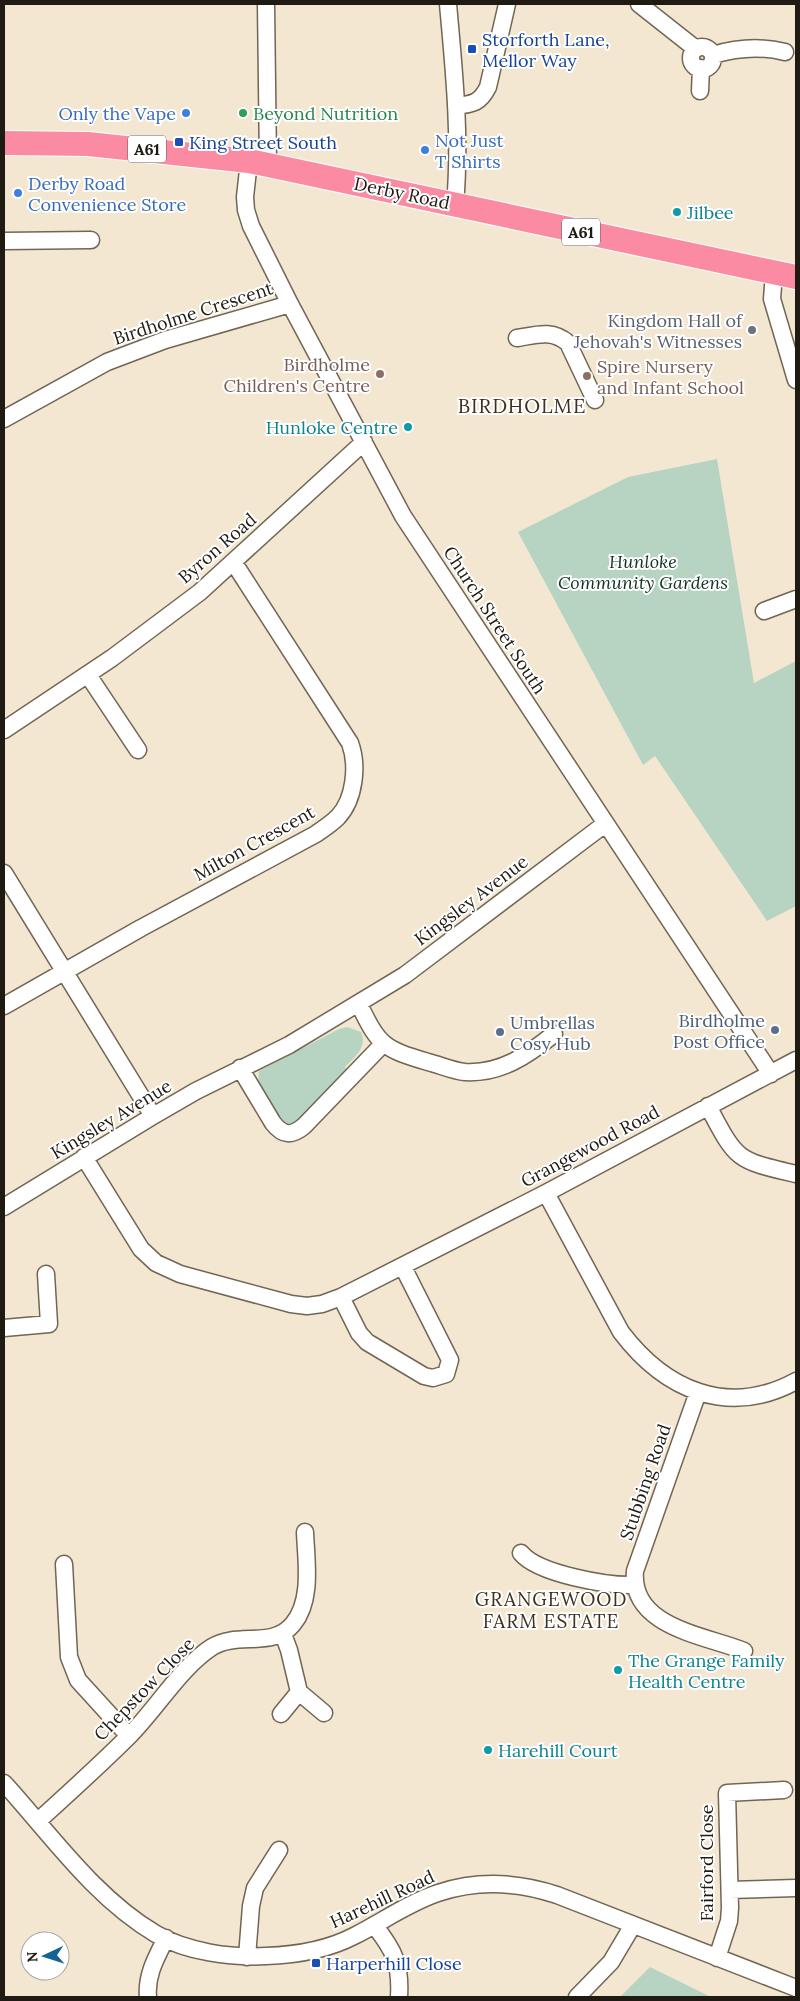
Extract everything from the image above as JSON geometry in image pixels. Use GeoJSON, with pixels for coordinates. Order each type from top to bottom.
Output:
{"type":"FeatureCollection","features":[{"type":"Feature","properties":{"kind":"highway","name":"Derby Road"},"geometry":{"type":"LineString","coordinates":[[4,143],[88,144],[258,162],[785,275]]}},
{"type":"Feature","properties":{"kind":"street"},"geometry":{"type":"LineString","coordinates":[[258,162],[266,4]]}},
{"type":"Feature","properties":{"kind":"street"},"geometry":{"type":"LineString","coordinates":[[448,4],[456,106],[458,173],[455,204]]}},
{"type":"Feature","properties":{"kind":"street"},"geometry":{"type":"LineString","coordinates":[[456,106],[478,103],[483,97],[488,87],[507,4]]}},
{"type":"Feature","properties":{"kind":"street"},"geometry":{"type":"LineString","coordinates":[[639,4],[696,49],[706,47],[713,54],[713,59],[709,66],[701,68]]}},
{"type":"Feature","properties":{"kind":"street"},"geometry":{"type":"LineString","coordinates":[[713,54],[767,47],[785,52]]}},
{"type":"Feature","properties":{"kind":"street"},"geometry":{"type":"LineString","coordinates":[[696,49],[692,60],[701,68]]}},
{"type":"Feature","properties":{"kind":"street"},"geometry":{"type":"LineString","coordinates":[[700,91],[701,68]]}},
{"type":"Feature","properties":{"kind":"street","name":"Church Street South"},"geometry":{"type":"LineString","coordinates":[[258,162],[246,210],[263,251],[290,304],[402,516],[771,1074]]}},
{"type":"Feature","properties":{"kind":"street"},"geometry":{"type":"LineString","coordinates":[[4,241],[91,240]]}},
{"type":"Feature","properties":{"kind":"street"},"geometry":{"type":"LineString","coordinates":[[785,275],[772,299],[796,380]]}},
{"type":"Feature","properties":{"kind":"street","name":"Birdholme Crescent"},"geometry":{"type":"LineString","coordinates":[[4,420],[107,362],[174,337],[290,304]]}},
{"type":"Feature","properties":{"kind":"street"},"geometry":{"type":"LineString","coordinates":[[517,338],[545,333],[562,338],[568,343],[595,400]]}},
{"type":"Feature","properties":{"kind":"street","name":"Byron Road"},"geometry":{"type":"LineString","coordinates":[[4,729],[88,675],[145,635],[234,563],[364,442]]}},
{"type":"Feature","properties":{"kind":"street","name":"Milton Crescent"},"geometry":{"type":"LineString","coordinates":[[4,1006],[316,834],[339,816],[348,799],[354,770],[350,743],[234,563]]}},
{"type":"Feature","properties":{"kind":"street"},"geometry":{"type":"LineString","coordinates":[[764,611],[796,598]]}},
{"type":"Feature","properties":{"kind":"street"},"geometry":{"type":"LineString","coordinates":[[88,675],[138,750]]}},
{"type":"Feature","properties":{"kind":"street","name":"Kingsley Avenue"},"geometry":{"type":"LineString","coordinates":[[4,1207],[153,1116],[240,1068],[289,1045],[405,975],[605,824]]}},
{"type":"Feature","properties":{"kind":"street"},"geometry":{"type":"LineString","coordinates":[[4,873],[153,1116]]}},
{"type":"Feature","properties":{"kind":"street"},"geometry":{"type":"LineString","coordinates":[[359,1004],[372,1031],[393,1052],[454,1069],[482,1072],[518,1061],[554,1034]]}},
{"type":"Feature","properties":{"kind":"street"},"geometry":{"type":"LineString","coordinates":[[240,1068],[273,1123],[279,1130],[287,1134],[296,1132],[304,1126],[383,1044]]}},
{"type":"Feature","properties":{"kind":"street","name":"Grangewood Road"},"geometry":{"type":"LineString","coordinates":[[84,1157],[141,1249],[148,1257],[165,1269],[291,1304],[307,1306],[322,1304],[403,1266],[546,1193],[796,1060]]}},
{"type":"Feature","properties":{"kind":"street"},"geometry":{"type":"LineString","coordinates":[[708,1106],[733,1150],[744,1160],[752,1164],[796,1174]]}},
{"type":"Feature","properties":{"kind":"street"},"geometry":{"type":"LineString","coordinates":[[546,1193],[621,1332],[635,1350],[656,1370],[675,1382],[698,1392],[716,1396],[757,1395],[796,1381]]}},
{"type":"Feature","properties":{"kind":"street"},"geometry":{"type":"LineString","coordinates":[[340,1297],[359,1333],[367,1342],[424,1376],[440,1377],[446,1374],[450,1360],[403,1266]]}},
{"type":"Feature","properties":{"kind":"street"},"geometry":{"type":"LineString","coordinates":[[4,1328],[49,1324],[46,1274]]}},
{"type":"Feature","properties":{"kind":"street","name":"Stubbing Road"},"geometry":{"type":"LineString","coordinates":[[634,1585],[635,1571],[698,1392]]}},
{"type":"Feature","properties":{"kind":"street"},"geometry":{"type":"LineString","coordinates":[[305,1532],[306,1585],[304,1604],[294,1623],[283,1634],[289,1650],[299,1692],[324,1713]]}},
{"type":"Feature","properties":{"kind":"street"},"geometry":{"type":"LineString","coordinates":[[521,1553],[530,1561],[594,1583],[614,1586],[634,1585],[642,1604],[652,1615],[690,1640],[744,1651]]}},
{"type":"Feature","properties":{"kind":"street"},"geometry":{"type":"LineString","coordinates":[[64,1564],[69,1657],[78,1680],[129,1736]]}},
{"type":"Feature","properties":{"kind":"street","name":"Chepstow Close"},"geometry":{"type":"LineString","coordinates":[[38,1821],[129,1736],[190,1666],[214,1646],[224,1642],[271,1638],[283,1634]]}},
{"type":"Feature","properties":{"kind":"street"},"geometry":{"type":"LineString","coordinates":[[281,1714],[299,1692]]}},
{"type":"Feature","properties":{"kind":"street","name":"Harehill Road"},"geometry":{"type":"LineString","coordinates":[[4,1783],[112,1901],[157,1934],[211,1952],[247,1957],[303,1953],[339,1942],[437,1893],[464,1887],[498,1884],[536,1888],[796,1988]]}},
{"type":"Feature","properties":{"kind":"street","name":"Fairford Close"},"geometry":{"type":"LineString","coordinates":[[717,1958],[729,1921],[727,1793],[784,1790]]}},
{"type":"Feature","properties":{"kind":"street"},"geometry":{"type":"LineString","coordinates":[[247,1957],[251,1906],[255,1888],[279,1850]]}},
{"type":"Feature","properties":{"kind":"street"},"geometry":{"type":"LineString","coordinates":[[730,1890],[796,1888]]}},
{"type":"Feature","properties":{"kind":"street"},"geometry":{"type":"LineString","coordinates":[[374,1925],[395,1955],[399,1969],[399,1997]]}},
{"type":"Feature","properties":{"kind":"street"},"geometry":{"type":"LineString","coordinates":[[577,1997],[611,1962],[633,1925]]}},
{"type":"Feature","properties":{"kind":"street"},"geometry":{"type":"LineString","coordinates":[[148,1997],[147,1985],[150,1970],[166,1938]]}},
{"type":"Feature","properties":{"kind":"green space","name":"Hunloke Community Gardens"},"geometry":{"type":"Polygon","coordinates":[[[717,459],[754,683],[796,661],[796,906],[767,921],[655,756],[643,765],[518,532],[628,477],[717,459]]]}},
{"type":"Feature","properties":{"kind":"green space"},"geometry":{"type":"Polygon","coordinates":[[[347,1027],[361,1032],[363,1037],[362,1047],[345,1067],[348,1073],[326,1099],[306,1116],[296,1122],[287,1124],[278,1121],[258,1084],[259,1071],[339,1029],[347,1027]]]}},
{"type":"Feature","properties":{"kind":"green space"},"geometry":{"type":"Polygon","coordinates":[[[650,1967],[711,1997],[620,1997],[650,1967]]]}},
{"type":"Feature","properties":{"kind":"place","name":"Storforth Lane, Mellor Way"},"geometry":{"type":"Point","coordinates":[472,49]}},
{"type":"Feature","properties":{"kind":"place","name":"Only the Vape"},"geometry":{"type":"Point","coordinates":[186,113]}},
{"type":"Feature","properties":{"kind":"place","name":"Beyond Nutrition"},"geometry":{"type":"Point","coordinates":[243,113]}},
{"type":"Feature","properties":{"kind":"place","name":"King Street South"},"geometry":{"type":"Point","coordinates":[179,142]}},
{"type":"Feature","properties":{"kind":"place","name":"Not Just T Shirts"},"geometry":{"type":"Point","coordinates":[425,150]}},
{"type":"Feature","properties":{"kind":"place","name":"Derby Road Convenience Store"},"geometry":{"type":"Point","coordinates":[18,193]}},
{"type":"Feature","properties":{"kind":"place","name":"Jilbee"},"geometry":{"type":"Point","coordinates":[677,212]}},
{"type":"Feature","properties":{"kind":"place","name":"Kingdom Hall of Jehovah's Witnesses"},"geometry":{"type":"Point","coordinates":[752,330]}},
{"type":"Feature","properties":{"kind":"place","name":"Birdholme Children's Centre"},"geometry":{"type":"Point","coordinates":[380,374]}},
{"type":"Feature","properties":{"kind":"place","name":"Spire Nursery and Infant School"},"geometry":{"type":"Point","coordinates":[587,376]}},
{"type":"Feature","properties":{"kind":"place","name":"Hunloke Centre"},"geometry":{"type":"Point","coordinates":[408,427]}},
{"type":"Feature","properties":{"kind":"place","name":"Birdholme Post Office"},"geometry":{"type":"Point","coordinates":[775,1030]}},
{"type":"Feature","properties":{"kind":"place","name":"Umbrellas Cosy Hub"},"geometry":{"type":"Point","coordinates":[500,1032]}},
{"type":"Feature","properties":{"kind":"place","name":"The Grange Family Health Centre"},"geometry":{"type":"Point","coordinates":[618,1670]}},
{"type":"Feature","properties":{"kind":"place","name":"Harehill Court"},"geometry":{"type":"Point","coordinates":[488,1750]}},
{"type":"Feature","properties":{"kind":"place","name":"Harperhill Close"},"geometry":{"type":"Point","coordinates":[316,1963]}},
{"type":"Feature","properties":{"kind":"district","name":"BIRDHOLME"},"geometry":{"type":"Point","coordinates":[522,405]}},
{"type":"Feature","properties":{"kind":"district","name":"GRANGEWOOD FARM ESTATE"},"geometry":{"type":"Point","coordinates":[551,1610]}}]}
